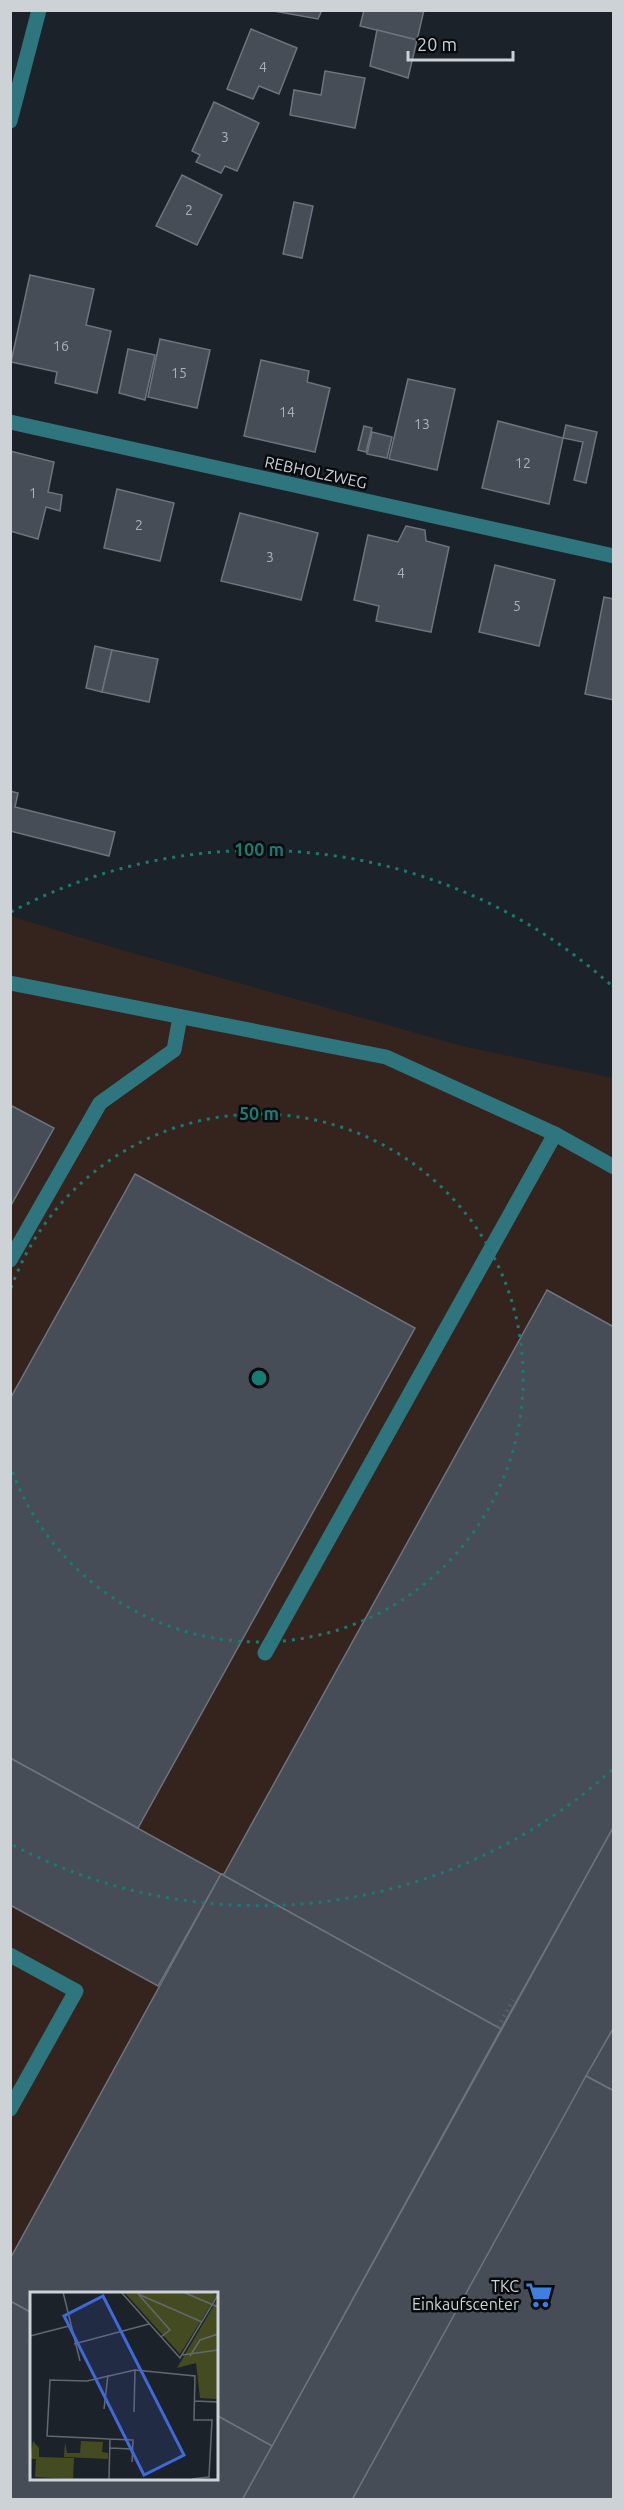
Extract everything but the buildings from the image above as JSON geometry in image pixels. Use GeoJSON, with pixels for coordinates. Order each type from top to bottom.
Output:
{"type":"FeatureCollection","features":[{"type":"Feature","properties":{"kind":"street"},"geometry":{"type":"LineString","coordinates":[[10,121],[39,10]]}},
{"type":"Feature","properties":{"kind":"street","name":"REBHOLZWEG"},"geometry":{"type":"LineString","coordinates":[[10,422],[614,556]]}},
{"type":"Feature","properties":{"kind":"street"},"geometry":{"type":"LineString","coordinates":[[10,983],[386,1057],[555,1134],[614,1167]]}},
{"type":"Feature","properties":{"kind":"street"},"geometry":{"type":"LineString","coordinates":[[10,1260],[99,1103],[174,1050],[180,1017]]}},
{"type":"Feature","properties":{"kind":"street"},"geometry":{"type":"LineString","coordinates":[[265,1653],[555,1134]]}},
{"type":"Feature","properties":{"kind":"street"},"geometry":{"type":"LineString","coordinates":[[10,1955],[76,1991],[11,2105]]}},
{"type":"Feature","properties":{"kind":"path"},"geometry":{"type":"LineString","coordinates":[[498,2027],[513,2000]]}},
{"type":"Feature","properties":{"kind":"shaded area"},"geometry":{"type":"Polygon","coordinates":[[[10,916],[462,1046],[613,1078],[613,2499],[11,2499],[10,916]]]}},
{"type":"Feature","properties":{"kind":"place","name":"TKC Einkaufscenter"},"geometry":{"type":"Point","coordinates":[539,2295]}}]}
